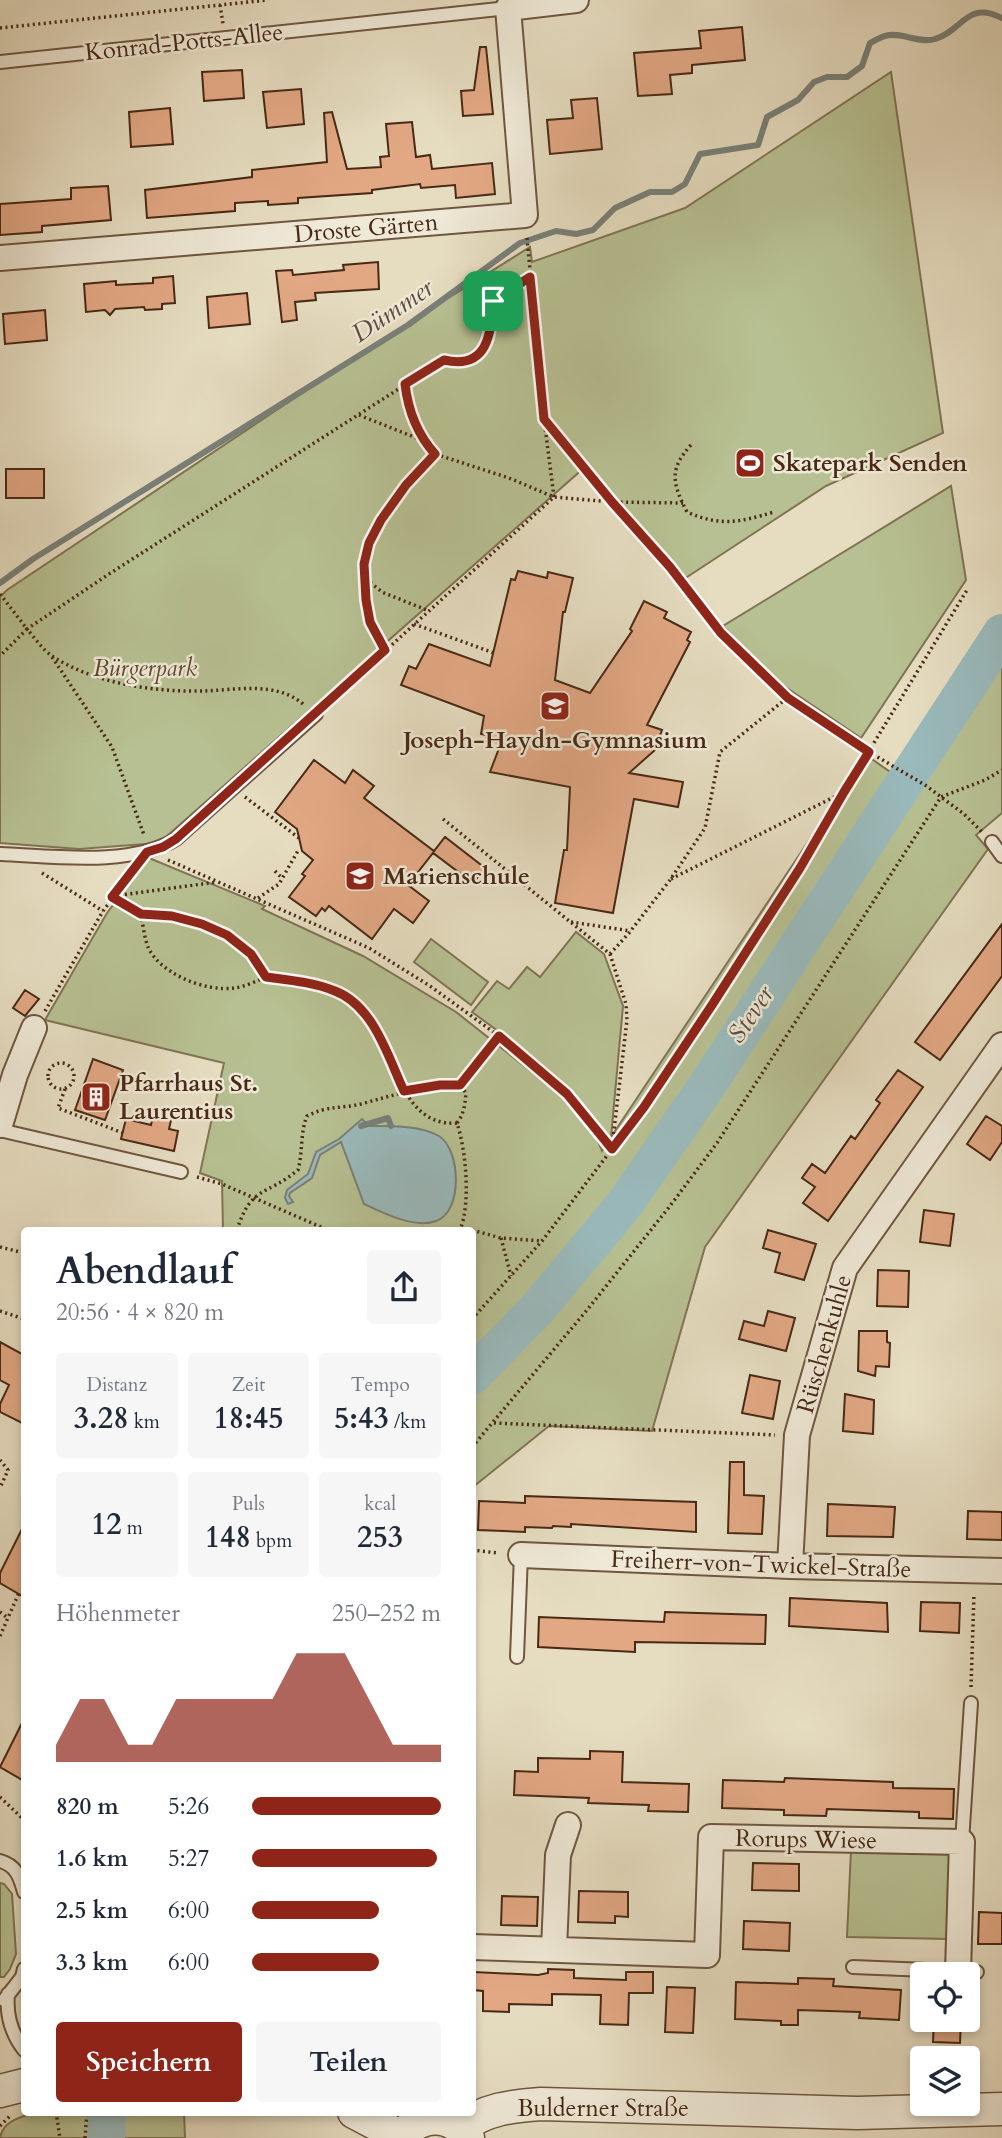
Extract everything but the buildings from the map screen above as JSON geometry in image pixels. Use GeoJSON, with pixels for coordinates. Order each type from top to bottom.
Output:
{"type":"FeatureCollection","features":[{"type":"Feature","properties":{"kind":"street","name":"Konrad-Potts-Allee"},"geometry":{"type":"LineString","coordinates":[[509,8],[576,0]]}},
{"type":"Feature","properties":{"kind":"street","name":"Droste Gärten"},"geometry":{"type":"LineString","coordinates":[[0,258],[525,215],[509,8]]}},
{"type":"Feature","properties":{"kind":"street"},"geometry":{"type":"LineString","coordinates":[[0,1125],[15,1075],[34,1028]]}},
{"type":"Feature","properties":{"kind":"street","name":"Rüschenkuhle"},"geometry":{"type":"LineString","coordinates":[[790,1566],[797,1435],[845,1268],[1002,1045]]}},
{"type":"Feature","properties":{"kind":"street","name":"Freiherr-von-Twickel-Straße"},"geometry":{"type":"LineString","coordinates":[[521,1555],[1002,1571]]}},
{"type":"Feature","properties":{"kind":"street"},"geometry":{"type":"LineString","coordinates":[[554,1949],[558,1854],[568,1825]]}},
{"type":"Feature","properties":{"kind":"street","name":"Rorups Wiese"},"geometry":{"type":"LineString","coordinates":[[476,1947],[707,1955],[711,1837],[962,1842]]}},
{"type":"Feature","properties":{"kind":"street"},"geometry":{"type":"LineString","coordinates":[[962,1842],[967,1962]]}},
{"type":"Feature","properties":{"kind":"street"},"geometry":{"type":"LineString","coordinates":[[0,2091],[21,2086]]}},
{"type":"Feature","properties":{"kind":"street","name":"Bulderner Straße"},"geometry":{"type":"LineString","coordinates":[[464,2133],[474,2119],[509,2106],[541,2104],[857,2113],[1002,2109]]}},
{"type":"Feature","properties":{"kind":"street"},"geometry":{"type":"LineString","coordinates":[[361,2116],[401,2138],[410,2127],[428,2119],[449,2121],[464,2133]]}},
{"type":"Feature","properties":{"kind":"lane","name":"Konrad-Potts-Allee"},"geometry":{"type":"LineString","coordinates":[[0,62],[509,8]]}},
{"type":"Feature","properties":{"kind":"lane"},"geometry":{"type":"LineString","coordinates":[[6,854],[79,859],[147,852],[163,847],[176,839],[316,714]]}},
{"type":"Feature","properties":{"kind":"lane"},"geometry":{"type":"LineString","coordinates":[[992,842],[1002,856]]}},
{"type":"Feature","properties":{"kind":"lane"},"geometry":{"type":"LineString","coordinates":[[0,1130],[181,1172]]}},
{"type":"Feature","properties":{"kind":"lane"},"geometry":{"type":"LineString","coordinates":[[517,1657],[521,1555]]}},
{"type":"Feature","properties":{"kind":"lane"},"geometry":{"type":"LineString","coordinates":[[962,1842],[971,1703]]}},
{"type":"Feature","properties":{"kind":"lane"},"geometry":{"type":"LineString","coordinates":[[0,1861],[9,1863],[16,1871],[21,1884]]}},
{"type":"Feature","properties":{"kind":"lane"},"geometry":{"type":"LineString","coordinates":[[853,1967],[910,1970]]}},
{"type":"Feature","properties":{"kind":"lane"},"geometry":{"type":"LineString","coordinates":[[0,2006],[21,1978]]}},
{"type":"Feature","properties":{"kind":"lane"},"geometry":{"type":"LineString","coordinates":[[8,1994],[7,2009],[12,2028],[21,2044]]}},
{"type":"Feature","properties":{"kind":"path"},"geometry":{"type":"LineString","coordinates":[[0,28],[268,0]]}},
{"type":"Feature","properties":{"kind":"path"},"geometry":{"type":"LineString","coordinates":[[527,230],[544,419],[554,497]]}},
{"type":"Feature","properties":{"kind":"path"},"geometry":{"type":"LineString","coordinates":[[0,656],[27,629],[405,384],[444,360],[458,363],[480,355],[492,326],[493,301],[530,277]]}},
{"type":"Feature","properties":{"kind":"path"},"geometry":{"type":"LineString","coordinates":[[405,384],[411,413],[424,441],[435,454],[509,478],[554,497],[612,502],[683,503]]}},
{"type":"Feature","properties":{"kind":"path"},"geometry":{"type":"LineString","coordinates":[[359,415],[424,441]]}},
{"type":"Feature","properties":{"kind":"path"},"geometry":{"type":"LineString","coordinates":[[544,419],[670,567],[721,633],[788,698],[869,752],[925,785],[964,814],[992,842]]}},
{"type":"Feature","properties":{"kind":"path"},"geometry":{"type":"LineString","coordinates":[[691,445],[677,461],[675,479],[687,512],[722,523],[746,521],[774,512]]}},
{"type":"Feature","properties":{"kind":"path"},"geometry":{"type":"LineString","coordinates":[[385,650],[370,622],[366,600],[366,553],[381,520],[406,485],[435,454]]}},
{"type":"Feature","properties":{"kind":"path"},"geometry":{"type":"LineString","coordinates":[[51,656],[91,674],[133,686],[200,691],[280,691],[298,699],[316,714],[554,497]]}},
{"type":"Feature","properties":{"kind":"path"},"geometry":{"type":"LineString","coordinates":[[366,579],[382,592],[429,611]]}},
{"type":"Feature","properties":{"kind":"path"},"geometry":{"type":"LineString","coordinates":[[476,1315],[542,1241],[644,1107],[800,868],[967,590]]}},
{"type":"Feature","properties":{"kind":"path"},"geometry":{"type":"LineString","coordinates":[[0,594],[51,656],[112,747],[138,817],[147,852]]}},
{"type":"Feature","properties":{"kind":"path"},"geometry":{"type":"LineString","coordinates":[[414,624],[494,653]]}},
{"type":"Feature","properties":{"kind":"path"},"geometry":{"type":"LineString","coordinates":[[610,954],[670,880],[705,828],[720,752],[788,698]]}},
{"type":"Feature","properties":{"kind":"path"},"geometry":{"type":"LineString","coordinates":[[476,1443],[670,1206],[717,1143],[941,797],[985,780],[1002,770]]}},
{"type":"Feature","properties":{"kind":"path"},"geometry":{"type":"LineString","coordinates":[[233,788],[299,838]]}},
{"type":"Feature","properties":{"kind":"path"},"geometry":{"type":"LineString","coordinates":[[670,880],[844,792]]}},
{"type":"Feature","properties":{"kind":"path"},"geometry":{"type":"LineString","coordinates":[[443,819],[610,954],[626,1004],[627,1020],[612,1149]]}},
{"type":"Feature","properties":{"kind":"path"},"geometry":{"type":"LineString","coordinates":[[258,898],[279,884],[299,849]]}},
{"type":"Feature","properties":{"kind":"path"},"geometry":{"type":"LineString","coordinates":[[147,852],[369,948],[430,986],[499,1036],[567,1094],[612,1149]]}},
{"type":"Feature","properties":{"kind":"path"},"geometry":{"type":"LineString","coordinates":[[34,1028],[103,911],[147,852]]}},
{"type":"Feature","properties":{"kind":"path"},"geometry":{"type":"LineString","coordinates":[[6,854],[103,911]]}},
{"type":"Feature","properties":{"kind":"path"},"geometry":{"type":"LineString","coordinates":[[275,871],[282,878]]}},
{"type":"Feature","properties":{"kind":"path"},"geometry":{"type":"LineString","coordinates":[[112,897],[219,881]]}},
{"type":"Feature","properties":{"kind":"path"},"geometry":{"type":"LineString","coordinates":[[112,897],[141,914],[172,916],[202,924],[227,935],[251,954],[266,977]]}},
{"type":"Feature","properties":{"kind":"path"},"geometry":{"type":"LineString","coordinates":[[141,914],[148,948],[171,972],[203,987],[236,988],[266,977],[312,983],[338,992],[356,1004],[368,1017],[404,1091],[431,1120],[444,1124],[457,1123]]}},
{"type":"Feature","properties":{"kind":"path"},"geometry":{"type":"LineString","coordinates":[[569,922],[631,931]]}},
{"type":"Feature","properties":{"kind":"path"},"geometry":{"type":"LineString","coordinates":[[460,1085],[499,1036]]}},
{"type":"Feature","properties":{"kind":"path"},"geometry":{"type":"LineString","coordinates":[[65,1089],[57,1089],[48,1080],[48,1073],[56,1064],[68,1065],[74,1075],[58,1108],[123,1133]]}},
{"type":"Feature","properties":{"kind":"path"},"geometry":{"type":"LineString","coordinates":[[238,1227],[252,1197],[298,1170],[302,1127],[307,1116],[323,1108],[358,1105],[404,1091],[440,1085],[460,1085]]}},
{"type":"Feature","properties":{"kind":"path"},"geometry":{"type":"LineString","coordinates":[[457,1123],[462,1116],[466,1093],[460,1085]]}},
{"type":"Feature","properties":{"kind":"path"},"geometry":{"type":"LineString","coordinates":[[457,1123],[463,1144],[465,1202],[461,1227]]}},
{"type":"Feature","properties":{"kind":"path"},"geometry":{"type":"LineString","coordinates":[[181,1172],[222,1184],[321,1227]]}},
{"type":"Feature","properties":{"kind":"path"},"geometry":{"type":"LineString","coordinates":[[476,1231],[501,1238],[542,1241]]}},
{"type":"Feature","properties":{"kind":"path"},"geometry":{"type":"LineString","coordinates":[[501,1238],[511,1277]]}},
{"type":"Feature","properties":{"kind":"path"},"geometry":{"type":"LineString","coordinates":[[0,1247],[21,1253]]}},
{"type":"Feature","properties":{"kind":"path"},"geometry":{"type":"LineString","coordinates":[[0,1311],[21,1318]]}},
{"type":"Feature","properties":{"kind":"path"},"geometry":{"type":"LineString","coordinates":[[494,1423],[662,1432],[797,1435]]}},
{"type":"Feature","properties":{"kind":"path"},"geometry":{"type":"LineString","coordinates":[[0,1460],[8,1469],[0,1488]]}},
{"type":"Feature","properties":{"kind":"path"},"geometry":{"type":"LineString","coordinates":[[971,1703],[975,1571]]}},
{"type":"Feature","properties":{"kind":"path"},"geometry":{"type":"LineString","coordinates":[[1,1633],[19,1593]]}},
{"type":"Feature","properties":{"kind":"path"},"geometry":{"type":"LineString","coordinates":[[0,1612],[8,1618]]}},
{"type":"Feature","properties":{"kind":"path"},"geometry":{"type":"LineString","coordinates":[[0,1797],[21,1817]]}},
{"type":"Feature","properties":{"kind":"path"},"geometry":{"type":"LineString","coordinates":[[57,2116],[60,2138]]}},
{"type":"Feature","properties":{"kind":"path"},"geometry":{"type":"LineString","coordinates":[[85,2138],[87,2116]]}},
{"type":"Feature","properties":{"kind":"green space","name":"Bürgerpark"},"geometry":{"type":"Polygon","coordinates":[[[891,72],[943,433],[826,486],[684,579],[585,467],[159,843],[79,849],[0,843],[0,597],[7,590],[389,335],[530,247],[532,262],[685,208],[891,72]]]}},
{"type":"Feature","properties":{"kind":"green space"},"geometry":{"type":"Polygon","coordinates":[[[951,486],[966,580],[861,738],[775,680],[723,626],[951,486]]]}},
{"type":"Feature","properties":{"kind":"green space"},"geometry":{"type":"Polygon","coordinates":[[[1002,648],[1002,813],[976,835],[988,849],[705,1247],[652,1431],[549,1426],[476,1485],[476,1227],[223,1227],[222,1181],[200,1173],[224,1063],[45,1020],[107,913],[149,858],[265,906],[262,909],[363,956],[456,1012],[566,1099],[595,1134],[602,1151],[610,1137],[572,1093],[472,1012],[497,981],[509,989],[527,967],[540,977],[576,932],[604,954],[623,1006],[611,1137],[866,755],[909,785],[1002,648]]]}},
{"type":"Feature","properties":{"kind":"green space"},"geometry":{"type":"Polygon","coordinates":[[[431,939],[488,982],[471,1005],[414,962],[431,939]]]}},
{"type":"Feature","properties":{"kind":"green space"},"geometry":{"type":"Polygon","coordinates":[[[851,1850],[951,1852],[948,1939],[847,1937],[851,1850]]]}},
{"type":"Feature","properties":{"kind":"green space"},"geometry":{"type":"Polygon","coordinates":[[[0,1883],[12,1894],[16,1954],[4,1977],[0,1977],[0,1883]]]}},
{"type":"Feature","properties":{"kind":"green space"},"geometry":{"type":"Polygon","coordinates":[[[184,2116],[185,2138],[0,2138],[5,2127],[19,2118],[184,2116]]]}},
{"type":"Feature","properties":{"kind":"water"},"geometry":{"type":"Polygon","coordinates":[[[362,1119],[369,1126],[405,1127],[431,1132],[446,1143],[452,1154],[456,1180],[455,1194],[445,1215],[428,1223],[409,1222],[364,1204],[341,1142],[320,1155],[312,1178],[290,1193],[293,1202],[288,1204],[285,1198],[287,1190],[308,1174],[316,1152],[339,1139],[362,1119]]]}},
{"type":"Feature","properties":{"kind":"waterway","name":"Dümmer"},"geometry":{"type":"LineString","coordinates":[[0,583],[33,559],[408,325],[520,243],[556,231],[576,234],[593,230],[615,208],[650,192],[672,192],[685,184],[700,154],[758,145],[767,117],[798,100],[814,82],[827,77],[847,77],[862,66],[870,43],[891,35],[935,39],[972,15],[980,13],[990,13],[1002,18]]}},
{"type":"Feature","properties":{"kind":"waterway","name":"Stever"},"geometry":{"type":"LineString","coordinates":[[476,1372],[538,1308],[624,1205],[706,1087],[1002,633]]}},
{"type":"Feature","properties":{"kind":"waterway"},"geometry":{"type":"LineString","coordinates":[[361,1126],[388,1118],[391,1126]]}},
{"type":"Feature","properties":{"kind":"waterway","name":"Stever"},"geometry":{"type":"LineString","coordinates":[[106,2138],[107,2116]]}},
{"type":"Feature","properties":{"kind":"place","name":"Skatepark Senden"},"geometry":{"type":"Point","coordinates":[750,463]}},
{"type":"Feature","properties":{"kind":"place","name":"Joseph-Haydn-Gymnasium"},"geometry":{"type":"Point","coordinates":[555,706]}},
{"type":"Feature","properties":{"kind":"place","name":"Marienschule"},"geometry":{"type":"Point","coordinates":[360,876]}},
{"type":"Feature","properties":{"kind":"place","name":"Pfarrhaus St. Laurentius"},"geometry":{"type":"Point","coordinates":[96,1097]}},
{"type":"Feature","properties":{"kind":"route"},"geometry":{"type":"LineString","coordinates":[[530,277],[544,419],[670,567],[721,633],[788,698],[869,752],[800,868],[712,1005],[644,1107],[612,1149],[567,1094],[499,1036],[460,1085],[440,1085],[404,1091],[368,1017],[356,1004],[338,992],[312,983],[266,977],[251,954],[227,935],[202,924],[172,916],[141,914],[112,897],[147,852],[176,839],[385,650],[370,622],[366,600],[364,564],[369,543],[381,520],[406,485],[435,454],[424,441],[411,413],[405,384],[444,360],[458,363],[480,355],[492,326],[493,301],[530,277]]}}]}
